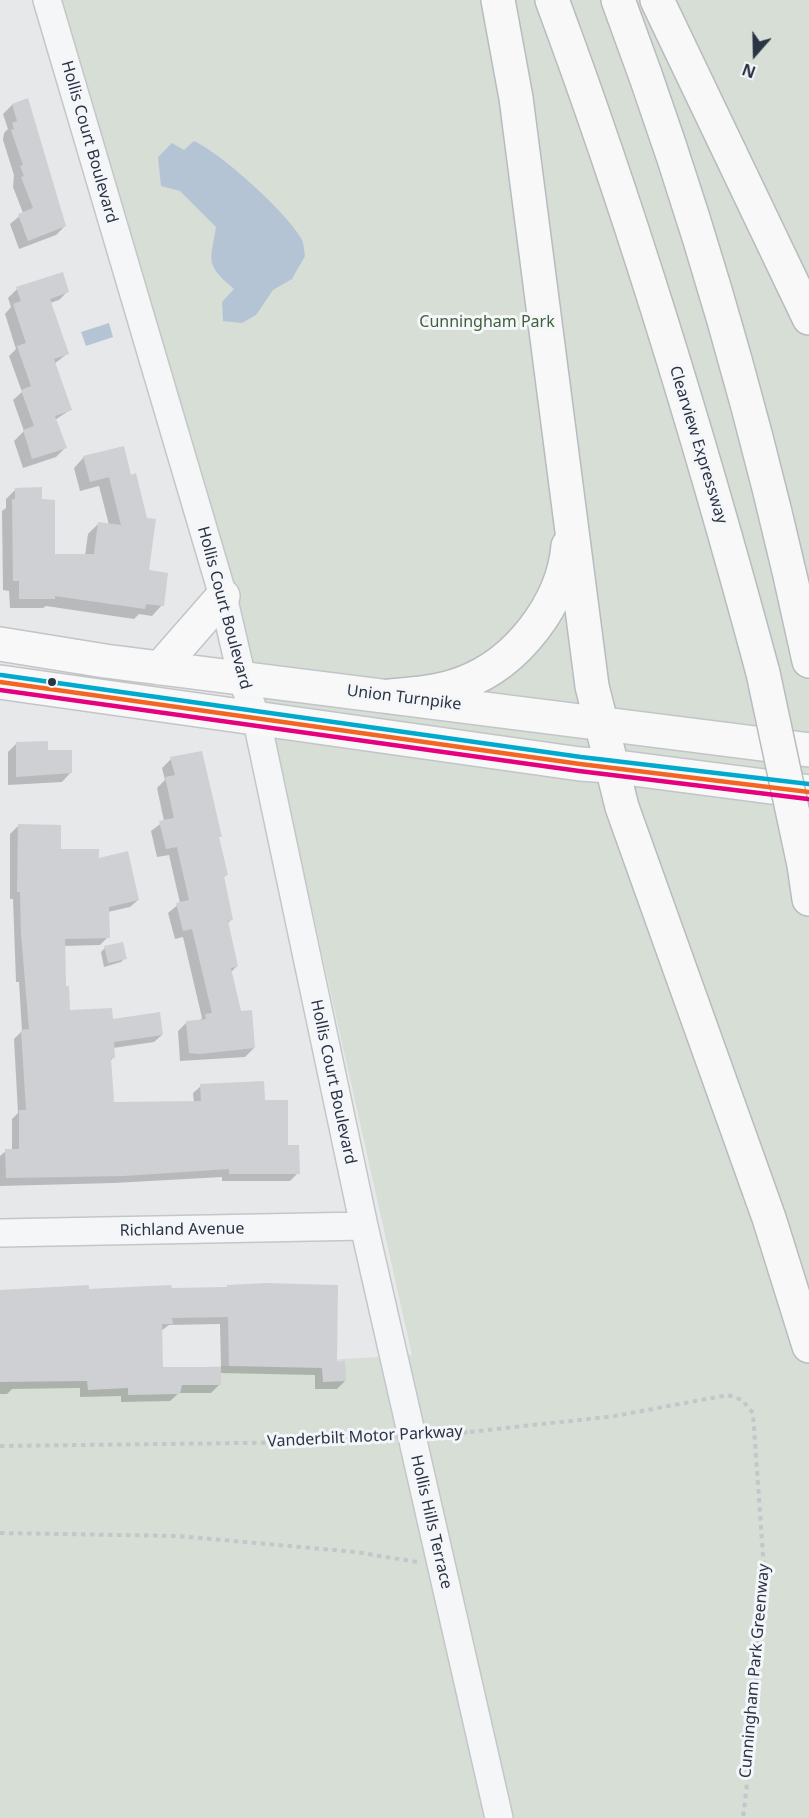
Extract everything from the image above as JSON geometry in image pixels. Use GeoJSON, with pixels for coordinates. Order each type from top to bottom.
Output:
{"type":"FeatureCollection","features":[{"type":"Feature","properties":{"kind":"main road"},"geometry":{"type":"LineString","coordinates":[[498,0],[516,98],[592,686],[610,766],[768,1218],[809,1346]]}},
{"type":"Feature","properties":{"kind":"main road","name":"Clearview Expressway"},"geometry":{"type":"LineString","coordinates":[[552,0],[602,138],[653,295],[763,673],[804,865],[809,899]]}},
{"type":"Feature","properties":{"kind":"main road"},"geometry":{"type":"LineString","coordinates":[[618,0],[688,199],[736,355],[809,661]]}},
{"type":"Feature","properties":{"kind":"main road"},"geometry":{"type":"LineString","coordinates":[[657,0],[809,318]]}},
{"type":"Feature","properties":{"kind":"main road"},"geometry":{"type":"LineString","coordinates":[[390,696],[421,693],[465,683],[499,662],[532,631],[554,596],[562,575],[569,535],[569,502]]}},
{"type":"Feature","properties":{"kind":"main road"},"geometry":{"type":"LineString","coordinates":[[160,668],[223,596]]}},
{"type":"Feature","properties":{"kind":"main road","name":"Union Turnpike"},"geometry":{"type":"LineString","coordinates":[[0,644],[160,668],[809,750]]}},
{"type":"Feature","properties":{"kind":"main road"},"geometry":{"type":"LineString","coordinates":[[0,682],[257,721],[809,792]]}},
{"type":"Feature","properties":{"kind":"street","name":"Hollis Court Boulevard"},"geometry":{"type":"LineString","coordinates":[[47,0],[223,596],[242,678],[257,721],[364,1226]]}},
{"type":"Feature","properties":{"kind":"street","name":"Richland Avenue"},"geometry":{"type":"LineString","coordinates":[[0,1233],[364,1226]]}},
{"type":"Feature","properties":{"kind":"street","name":"Hollis Hills Terrace"},"geometry":{"type":"LineString","coordinates":[[364,1226],[499,1818]]}},
{"type":"Feature","properties":{"kind":"path","name":"Vanderbilt Motor Parkway"},"geometry":{"type":"LineString","coordinates":[[0,1446],[323,1442],[470,1432],[615,1416],[728,1395]]}},
{"type":"Feature","properties":{"kind":"path","name":"Cunningham Park Greenway"},"geometry":{"type":"LineString","coordinates":[[728,1395],[742,1400],[753,1413],[765,1562],[765,1584],[756,1651],[755,1714],[743,1818]]}},
{"type":"Feature","properties":{"kind":"path"},"geometry":{"type":"LineString","coordinates":[[0,1533],[11,1536],[113,1533],[178,1536],[356,1552],[416,1562]]}},
{"type":"Feature","properties":{"kind":"green space","name":"Cunningham Park"},"geometry":{"type":"Polygon","coordinates":[[[58,0],[809,0],[809,1818],[0,1818],[0,1379],[412,1355],[271,726],[58,0]]]}},
{"type":"Feature","properties":{"kind":"water"},"geometry":{"type":"Polygon","coordinates":[[[194,141],[220,158],[252,184],[281,213],[303,242],[305,256],[292,279],[273,290],[256,315],[242,323],[223,321],[222,302],[234,289],[218,274],[212,262],[216,227],[180,191],[161,186],[158,157],[172,143],[184,150],[194,141]]]}},
{"type":"Feature","properties":{"kind":"water"},"geometry":{"type":"Polygon","coordinates":[[[109,323],[113,337],[86,346],[81,332],[109,323]]]}},
{"type":"Feature","properties":{"kind":"building"},"geometry":{"type":"Polygon","coordinates":[[[28,98],[66,226],[28,241],[18,214],[33,208],[21,177],[24,176],[20,166],[23,165],[11,130],[14,129],[12,123],[17,121],[12,104],[28,98]]]}},
{"type":"Feature","properties":{"kind":"building"},"geometry":{"type":"Polygon","coordinates":[[[63,272],[69,292],[50,299],[69,354],[54,359],[72,410],[55,416],[67,448],[32,459],[23,430],[34,426],[21,390],[31,386],[17,346],[26,343],[13,304],[21,301],[16,287],[63,272]]]}},
{"type":"Feature","properties":{"kind":"building"},"geometry":{"type":"Polygon","coordinates":[[[124,446],[131,475],[136,473],[147,518],[156,519],[149,570],[168,573],[164,606],[146,604],[145,609],[55,596],[55,599],[19,599],[19,581],[13,581],[12,499],[15,499],[15,488],[42,487],[42,499],[55,500],[55,554],[94,554],[98,522],[121,525],[109,477],[90,482],[83,456],[124,446]]]}},
{"type":"Feature","properties":{"kind":"building"},"geometry":{"type":"Polygon","coordinates":[[[48,741],[48,750],[72,750],[72,773],[16,777],[16,742],[48,741]]]}},
{"type":"Feature","properties":{"kind":"building"},"geometry":{"type":"Polygon","coordinates":[[[202,751],[222,837],[219,837],[228,875],[224,876],[233,920],[228,921],[238,966],[231,968],[241,1011],[252,1010],[255,1048],[199,1054],[189,1053],[186,1021],[206,1019],[205,1014],[212,1013],[192,929],[183,931],[176,903],[189,900],[177,847],[166,849],[159,821],[174,818],[165,777],[175,775],[170,757],[202,751]]]}},
{"type":"Feature","properties":{"kind":"building"},"geometry":{"type":"Polygon","coordinates":[[[18,824],[61,825],[61,849],[99,849],[99,858],[128,851],[139,900],[109,907],[110,938],[65,939],[66,986],[69,986],[70,1010],[112,1008],[113,1019],[160,1012],[163,1035],[114,1042],[115,1058],[111,1058],[114,1102],[201,1101],[200,1084],[264,1081],[265,1100],[288,1100],[288,1145],[299,1145],[300,1174],[229,1174],[229,1169],[123,1176],[6,1178],[5,1149],[19,1149],[19,1110],[26,1110],[21,1030],[29,1029],[20,892],[17,892],[18,824]]]}},
{"type":"Feature","properties":{"kind":"building"},"geometry":{"type":"Polygon","coordinates":[[[123,942],[127,959],[108,963],[104,946],[123,942]]]}},
{"type":"Feature","properties":{"kind":"building"},"geometry":{"type":"Polygon","coordinates":[[[267,1283],[338,1285],[337,1362],[345,1361],[346,1381],[323,1382],[322,1368],[229,1366],[228,1317],[172,1318],[173,1324],[162,1324],[163,1367],[221,1367],[221,1385],[182,1385],[180,1394],[128,1395],[128,1388],[88,1390],[87,1381],[0,1382],[0,1290],[89,1285],[89,1289],[171,1285],[172,1288],[227,1287],[227,1285],[267,1283]]]}},
{"type":"Feature","properties":{"kind":"transit line"},"geometry":{"type":"LineString","coordinates":[[1,675],[581,757],[809,784]]}},
{"type":"Feature","properties":{"kind":"transit line"},"geometry":{"type":"LineString","coordinates":[[0,682],[580,764],[809,792]]}},
{"type":"Feature","properties":{"kind":"transit line"},"geometry":{"type":"LineString","coordinates":[[0,690],[579,771],[808,799]]}}]}
